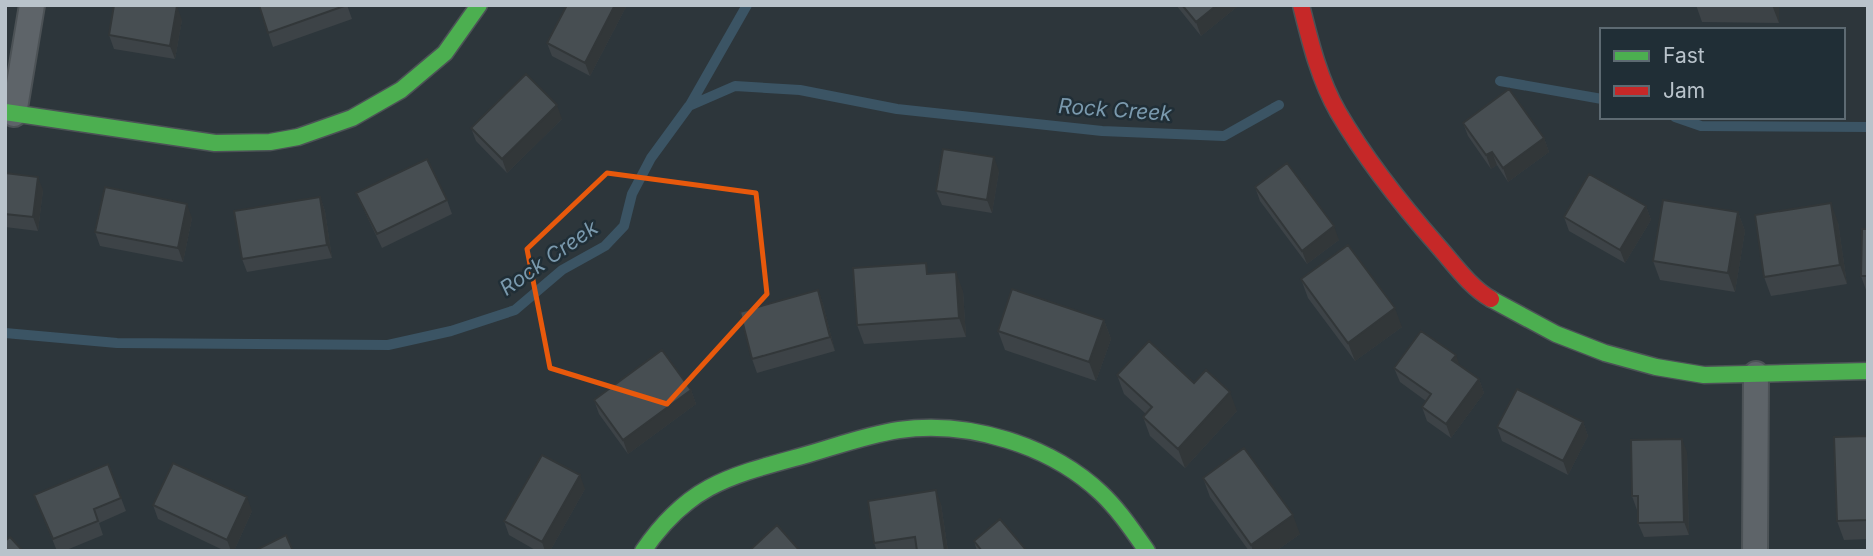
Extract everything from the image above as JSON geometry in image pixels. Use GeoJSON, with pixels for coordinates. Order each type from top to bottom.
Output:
{"type":"FeatureCollection","features":[{"type":"Feature","properties":{"kind":"street"},"geometry":{"type":"LineString","coordinates":[[32,5],[10,113],[201,143],[243,144],[285,139],[325,129],[364,113],[407,87],[446,52],[479,5]]}},
{"type":"Feature","properties":{"kind":"street"},"geometry":{"type":"LineString","coordinates":[[1301,5],[1314,55],[1337,110],[1372,164],[1414,219],[1487,297],[1556,334],[1605,353],[1656,367],[1704,375],[1868,371]]}},
{"type":"Feature","properties":{"kind":"street"},"geometry":{"type":"LineString","coordinates":[[1755,551],[1756,374]]}},
{"type":"Feature","properties":{"kind":"street"},"geometry":{"type":"LineString","coordinates":[[643,551],[668,516],[701,490],[738,473],[867,437],[909,429],[952,430],[1016,443],[1057,461],[1094,486],[1124,519],[1147,551]]}},
{"type":"Feature","properties":{"kind":"highlighted area"},"geometry":{"type":"Polygon","coordinates":[[[607,173],[756,193],[767,294],[667,404],[550,368],[527,249],[607,173]]]}},
{"type":"Feature","properties":{"kind":"building"},"geometry":{"type":"Polygon","coordinates":[[[114,5],[177,6],[170,46],[109,35],[114,5]]]}},
{"type":"Feature","properties":{"kind":"building"},"geometry":{"type":"Polygon","coordinates":[[[259,5],[347,5],[268,33],[259,5]]]}},
{"type":"Feature","properties":{"kind":"building"},"geometry":{"type":"Polygon","coordinates":[[[567,5],[615,5],[585,63],[547,43],[567,5]]]}},
{"type":"Feature","properties":{"kind":"building"},"geometry":{"type":"Polygon","coordinates":[[[1182,5],[1217,5],[1196,22],[1182,5]]]}},
{"type":"Feature","properties":{"kind":"building"},"geometry":{"type":"Polygon","coordinates":[[[526,74],[557,105],[502,159],[471,128],[526,74]]]}},
{"type":"Feature","properties":{"kind":"building"},"geometry":{"type":"Polygon","coordinates":[[[1509,89],[1544,138],[1503,168],[1492,152],[1486,155],[1463,123],[1509,89]]]}},
{"type":"Feature","properties":{"kind":"building"},"geometry":{"type":"Polygon","coordinates":[[[943,149],[994,157],[987,200],[936,191],[943,149]]]}},
{"type":"Feature","properties":{"kind":"building"},"geometry":{"type":"Polygon","coordinates":[[[427,159],[447,200],[377,234],[356,193],[427,159]]]}},
{"type":"Feature","properties":{"kind":"building"},"geometry":{"type":"Polygon","coordinates":[[[1287,163],[1334,226],[1302,251],[1255,187],[1287,163]]]}},
{"type":"Feature","properties":{"kind":"building"},"geometry":{"type":"Polygon","coordinates":[[[5,173],[38,177],[33,217],[5,214],[5,173]]]}},
{"type":"Feature","properties":{"kind":"building"},"geometry":{"type":"Polygon","coordinates":[[[1589,174],[1646,206],[1620,250],[1564,217],[1589,174]]]}},
{"type":"Feature","properties":{"kind":"building"},"geometry":{"type":"Polygon","coordinates":[[[105,187],[187,204],[178,248],[95,232],[105,187]]]}},
{"type":"Feature","properties":{"kind":"building"},"geometry":{"type":"Polygon","coordinates":[[[320,197],[327,245],[242,259],[234,211],[320,197]]]}},
{"type":"Feature","properties":{"kind":"building"},"geometry":{"type":"Polygon","coordinates":[[[1663,200],[1738,212],[1728,273],[1653,261],[1663,200]]]}},
{"type":"Feature","properties":{"kind":"building"},"geometry":{"type":"Polygon","coordinates":[[[1831,203],[1840,265],[1764,277],[1755,215],[1831,203]]]}},
{"type":"Feature","properties":{"kind":"building"},"geometry":{"type":"Polygon","coordinates":[[[1862,229],[1868,229],[1868,276],[1861,276],[1862,229]]]}},
{"type":"Feature","properties":{"kind":"building"},"geometry":{"type":"Polygon","coordinates":[[[1348,245],[1395,308],[1348,343],[1301,279],[1348,245]]]}},
{"type":"Feature","properties":{"kind":"building"},"geometry":{"type":"Polygon","coordinates":[[[926,263],[927,274],[956,272],[959,318],[857,325],[853,268],[926,263]]]}},
{"type":"Feature","properties":{"kind":"building"},"geometry":{"type":"Polygon","coordinates":[[[1012,289],[1104,320],[1089,362],[998,331],[1012,289]]]}},
{"type":"Feature","properties":{"kind":"building"},"geometry":{"type":"Polygon","coordinates":[[[818,290],[830,337],[752,359],[740,312],[818,290]]]}},
{"type":"Feature","properties":{"kind":"building"},"geometry":{"type":"Polygon","coordinates":[[[1421,331],[1456,355],[1452,360],[1479,379],[1446,424],[1422,407],[1431,394],[1394,368],[1421,331]]]}},
{"type":"Feature","properties":{"kind":"building"},"geometry":{"type":"Polygon","coordinates":[[[1149,341],[1194,383],[1206,370],[1230,392],[1178,449],[1143,417],[1152,407],[1117,375],[1149,341]]]}},
{"type":"Feature","properties":{"kind":"building"},"geometry":{"type":"Polygon","coordinates":[[[662,350],[691,390],[623,440],[594,400],[662,350]]]}},
{"type":"Feature","properties":{"kind":"building"},"geometry":{"type":"Polygon","coordinates":[[[1517,389],[1583,422],[1563,461],[1497,427],[1517,389]]]}},
{"type":"Feature","properties":{"kind":"building"},"geometry":{"type":"Polygon","coordinates":[[[1868,436],[1868,520],[1837,521],[1834,437],[1868,436]]]}},
{"type":"Feature","properties":{"kind":"building"},"geometry":{"type":"Polygon","coordinates":[[[1682,439],[1684,522],[1638,523],[1638,496],[1632,496],[1631,440],[1682,439]]]}},
{"type":"Feature","properties":{"kind":"building"},"geometry":{"type":"Polygon","coordinates":[[[1244,448],[1293,515],[1251,545],[1203,478],[1244,448]]]}},
{"type":"Feature","properties":{"kind":"building"},"geometry":{"type":"Polygon","coordinates":[[[542,455],[580,475],[542,542],[504,521],[542,455]]]}},
{"type":"Feature","properties":{"kind":"building"},"geometry":{"type":"Polygon","coordinates":[[[173,463],[247,497],[227,540],[153,505],[173,463]]]}},
{"type":"Feature","properties":{"kind":"building"},"geometry":{"type":"Polygon","coordinates":[[[108,464],[121,498],[94,509],[98,521],[53,539],[34,495],[108,464]]]}},
{"type":"Feature","properties":{"kind":"building"},"geometry":{"type":"Polygon","coordinates":[[[936,490],[945,551],[917,551],[915,537],[874,543],[868,501],[936,490]]]}},
{"type":"Feature","properties":{"kind":"building"},"geometry":{"type":"Polygon","coordinates":[[[1000,519],[1027,551],[982,551],[974,541],[1000,519]]]}},
{"type":"Feature","properties":{"kind":"building"},"geometry":{"type":"Polygon","coordinates":[[[777,525],[800,551],[749,551],[777,525]]]}},
{"type":"Feature","properties":{"kind":"building"},"geometry":{"type":"Polygon","coordinates":[[[286,535],[293,551],[254,551],[286,535]]]}},
{"type":"Feature","properties":{"kind":"building"},"geometry":{"type":"Polygon","coordinates":[[[10,537],[23,551],[5,551],[5,541],[10,537]]]}},
{"type":"Feature","properties":{"kind":"waterway"},"geometry":{"type":"LineString","coordinates":[[690,105],[747,5]]}},
{"type":"Feature","properties":{"kind":"waterway","name":"Rock Creek"},"geometry":{"type":"LineString","coordinates":[[1500,81],[1600,99]]}},
{"type":"Feature","properties":{"kind":"waterway","name":"Rock Creek"},"geometry":{"type":"LineString","coordinates":[[5,333],[117,343],[388,345],[451,331],[515,310],[562,270],[605,246],[624,226],[632,194],[651,158],[689,106],[735,86],[800,90],[897,109],[1102,131],[1224,136],[1279,105]]}},
{"type":"Feature","properties":{"kind":"waterway","name":"Rock Creek"},"geometry":{"type":"LineString","coordinates":[[1681,119],[1701,126],[1868,127]]}},
{"type":"Feature","properties":{"kind":"traffic: fast"},"geometry":{"type":"LineString","coordinates":[[5,112],[215,143],[270,142],[298,137],[352,118],[401,90],[445,53],[479,5]]}},
{"type":"Feature","properties":{"kind":"traffic: fast"},"geometry":{"type":"LineString","coordinates":[[1491,299],[1556,334],[1605,353],[1656,367],[1704,375],[1868,371]]}},
{"type":"Feature","properties":{"kind":"traffic: fast"},"geometry":{"type":"LineString","coordinates":[[643,551],[677,511],[694,497],[731,477],[874,435],[925,428],[980,433],[1033,449],[1058,462],[1101,493],[1126,521],[1147,551]]}},
{"type":"Feature","properties":{"kind":"traffic: jam"},"geometry":{"type":"LineString","coordinates":[[1301,5],[1320,73],[1349,130],[1411,214],[1463,275],[1491,299]]}}]}
